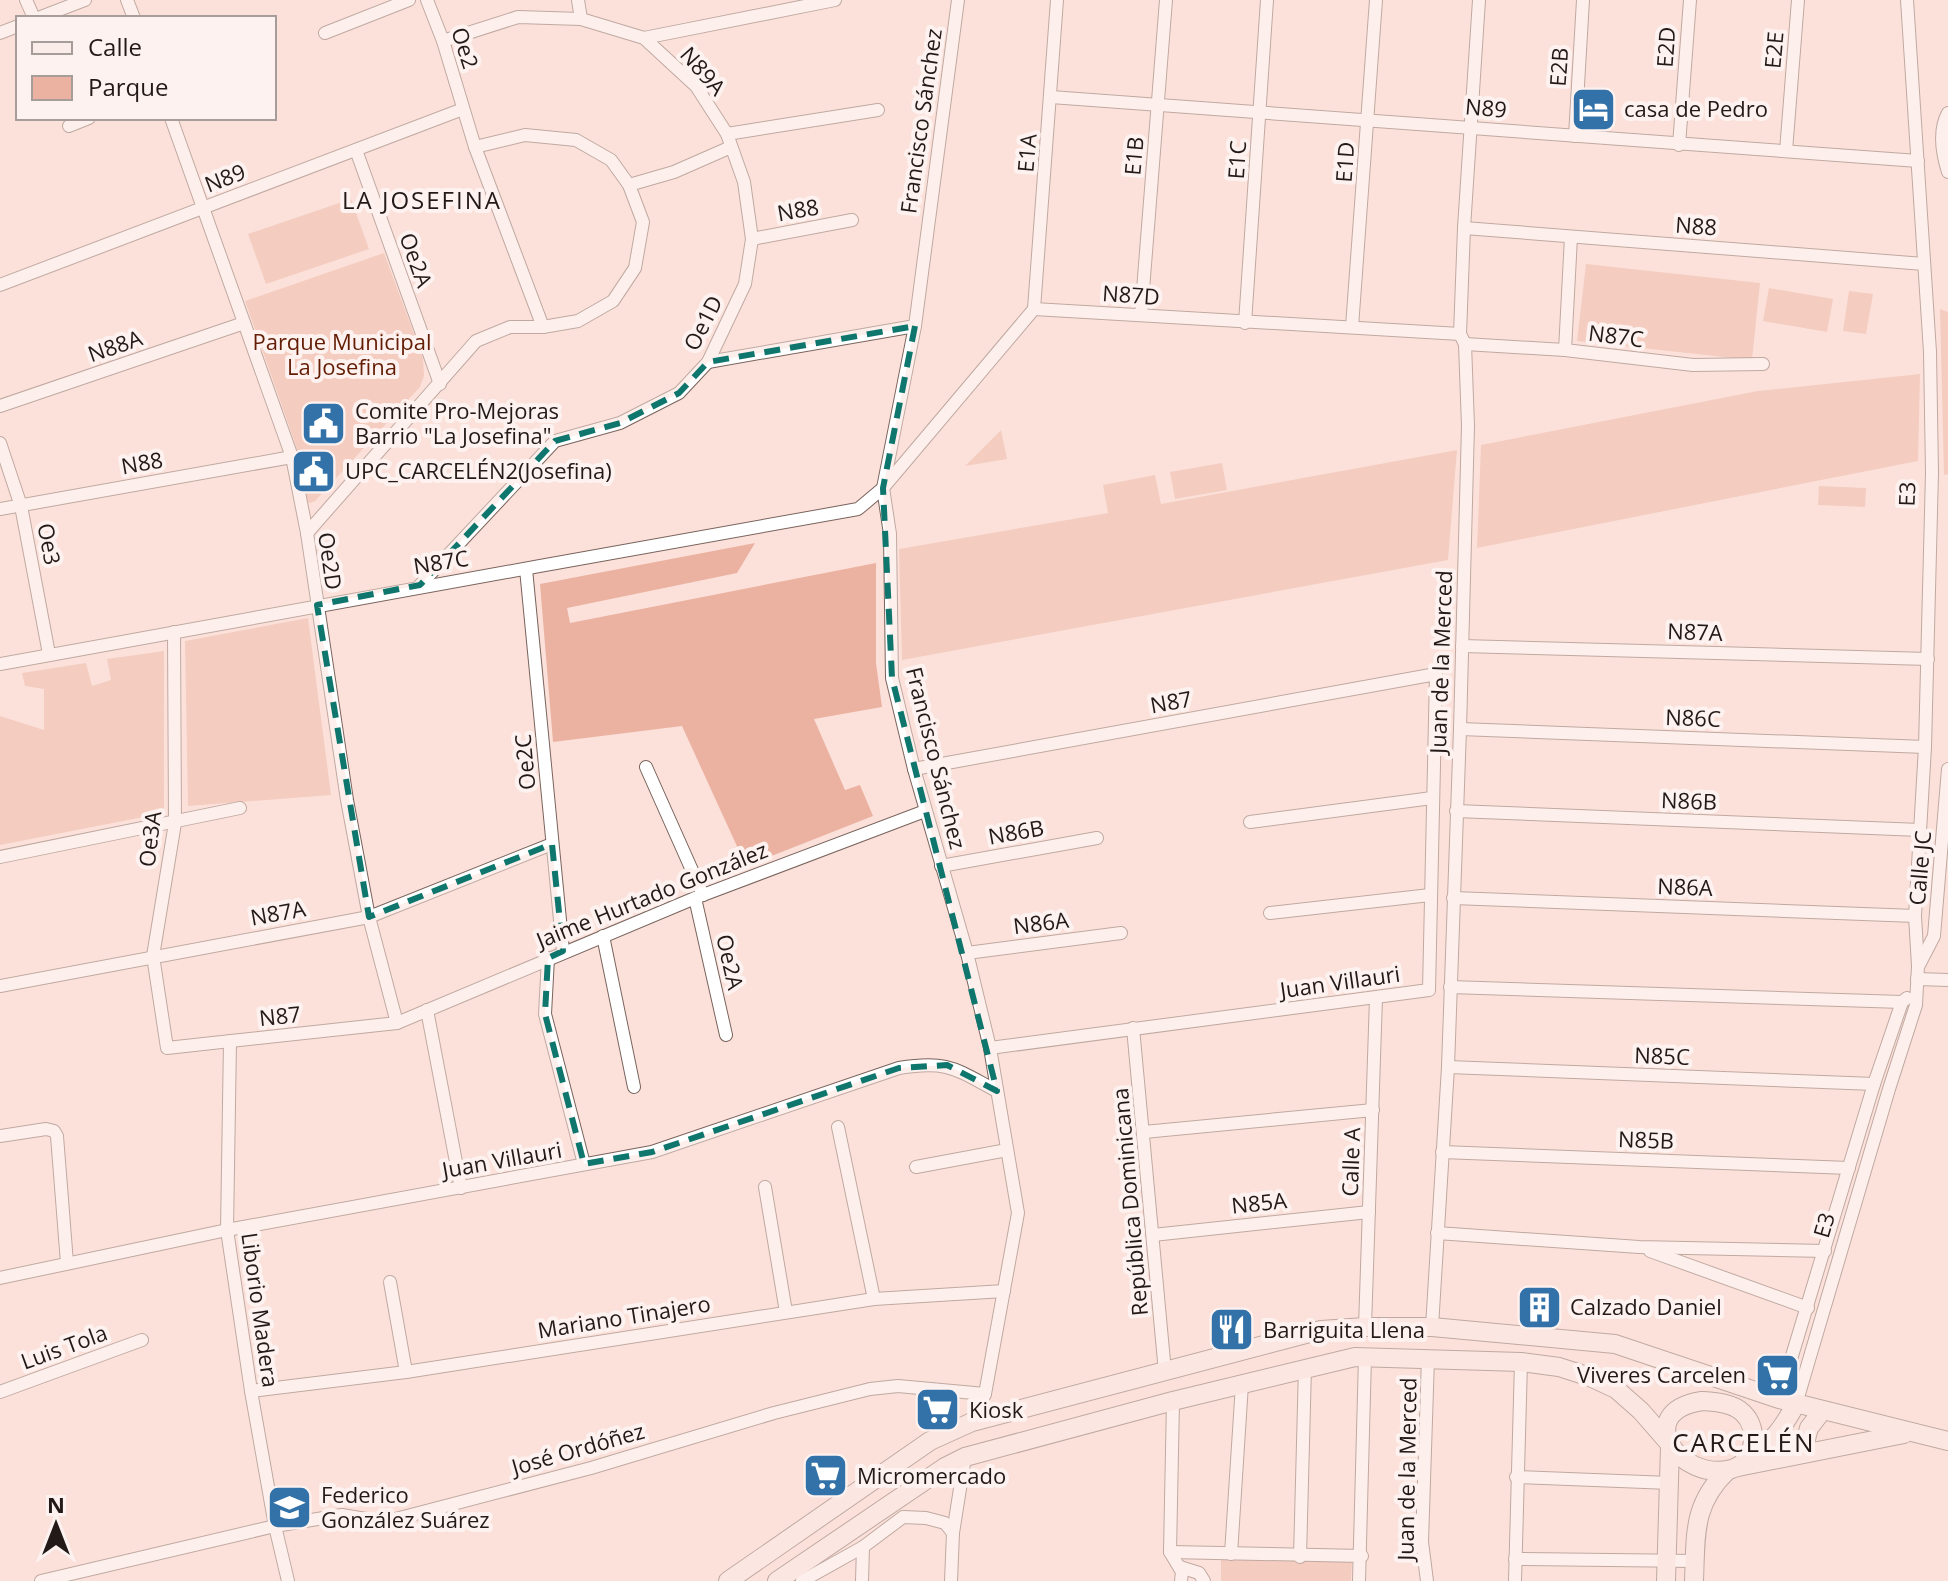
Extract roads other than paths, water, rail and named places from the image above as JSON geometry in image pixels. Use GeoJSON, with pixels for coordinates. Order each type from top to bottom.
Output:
{"type":"FeatureCollection","features":[{"type":"Feature","properties":{"kind":"street"},"geometry":{"type":"LineString","coordinates":[[41,16],[85,0]]}},
{"type":"Feature","properties":{"kind":"street"},"geometry":{"type":"LineString","coordinates":[[325,33],[409,0]]}},
{"type":"Feature","properties":{"kind":"street","name":"Oe2"},"geometry":{"type":"LineString","coordinates":[[427,0],[443,41],[475,147],[543,327]]}},
{"type":"Feature","properties":{"kind":"street"},"geometry":{"type":"LineString","coordinates":[[578,0],[581,19]]}},
{"type":"Feature","properties":{"kind":"street"},"geometry":{"type":"LineString","coordinates":[[805,3],[835,0]]}},
{"type":"Feature","properties":{"kind":"street","name":"Francisco Sánchez"},"geometry":{"type":"LineString","coordinates":[[958,0],[915,326],[883,488],[890,534],[892,678],[990,1048],[1018,1213],[985,1394],[972,1422]]}},
{"type":"Feature","properties":{"kind":"street","name":"E1A"},"geometry":{"type":"LineString","coordinates":[[1034,309],[1057,0]]}},
{"type":"Feature","properties":{"kind":"street","name":"E1B"},"geometry":{"type":"LineString","coordinates":[[1141,315],[1166,0]]}},
{"type":"Feature","properties":{"kind":"street","name":"E1C"},"geometry":{"type":"LineString","coordinates":[[1245,323],[1267,0]]}},
{"type":"Feature","properties":{"kind":"street","name":"E1D"},"geometry":{"type":"LineString","coordinates":[[1352,327],[1376,0]]}},
{"type":"Feature","properties":{"kind":"street","name":"Juan de la Merced"},"geometry":{"type":"LineString","coordinates":[[1432,1327],[1448,1067],[1460,729],[1468,426],[1463,339],[1464,228],[1479,0]]}},
{"type":"Feature","properties":{"kind":"street","name":"E2B"},"geometry":{"type":"LineString","coordinates":[[1575,136],[1583,0]]}},
{"type":"Feature","properties":{"kind":"street","name":"E2D"},"geometry":{"type":"LineString","coordinates":[[1679,145],[1690,0]]}},
{"type":"Feature","properties":{"kind":"street","name":"E2E"},"geometry":{"type":"LineString","coordinates":[[1786,151],[1798,0]]}},
{"type":"Feature","properties":{"kind":"street","name":"E3"},"geometry":{"type":"LineString","coordinates":[[1694,1581],[1694,1539],[1701,1510],[1714,1484],[1767,1446],[1779,1433],[1916,1005],[1915,916],[1925,747],[1932,458],[1924,264],[1907,0]]}},
{"type":"Feature","properties":{"kind":"street","name":"N89A"},"geometry":{"type":"LineString","coordinates":[[644,38],[805,3]]}},
{"type":"Feature","properties":{"kind":"street","name":"N89A"},"geometry":{"type":"LineString","coordinates":[[443,41],[518,17],[581,19],[644,38],[696,86],[729,141]]}},
{"type":"Feature","properties":{"kind":"street","name":"N89"},"geometry":{"type":"LineString","coordinates":[[1051,97],[1918,161]]}},
{"type":"Feature","properties":{"kind":"street","name":"N89"},"geometry":{"type":"LineString","coordinates":[[0,285],[463,109]]}},
{"type":"Feature","properties":{"kind":"street"},"geometry":{"type":"LineString","coordinates":[[629,185],[674,172],[729,141],[878,110]]}},
{"type":"Feature","properties":{"kind":"street"},"geometry":{"type":"LineString","coordinates":[[1945,119],[1944,158],[1948,172]]}},
{"type":"Feature","properties":{"kind":"street"},"geometry":{"type":"LineString","coordinates":[[69,126],[84,120]]}},
{"type":"Feature","properties":{"kind":"street","name":"Oe2D"},"geometry":{"type":"LineString","coordinates":[[172,120],[292,457],[307,533],[347,800],[369,917],[397,1023]]}},
{"type":"Feature","properties":{"kind":"street"},"geometry":{"type":"LineString","coordinates":[[307,533],[476,341],[510,327],[543,327],[578,321],[613,301],[635,268],[643,222],[629,185],[611,160],[576,140],[525,135],[475,147]]}},
{"type":"Feature","properties":{"kind":"street","name":"Oe1D"},"geometry":{"type":"LineString","coordinates":[[420,585],[555,441],[620,423],[679,393],[708,362],[745,284],[752,239],[744,182],[729,141]]}},
{"type":"Feature","properties":{"kind":"street","name":"Oe2A"},"geometry":{"type":"LineString","coordinates":[[356,150],[440,384]]}},
{"type":"Feature","properties":{"kind":"street","name":"N88"},"geometry":{"type":"LineString","coordinates":[[752,239],[852,220]]}},
{"type":"Feature","properties":{"kind":"street","name":"N88"},"geometry":{"type":"LineString","coordinates":[[1464,228],[1924,264]]}},
{"type":"Feature","properties":{"kind":"street"},"geometry":{"type":"LineString","coordinates":[[1565,350],[1571,237]]}},
{"type":"Feature","properties":{"kind":"street"},"geometry":{"type":"LineString","coordinates":[[883,488],[1034,309]]}},
{"type":"Feature","properties":{"kind":"street","name":"N87D"},"geometry":{"type":"LineString","coordinates":[[1034,309],[1352,327],[1463,339]]}},
{"type":"Feature","properties":{"kind":"street","name":"N88A"},"geometry":{"type":"LineString","coordinates":[[0,406],[244,323]]}},
{"type":"Feature","properties":{"kind":"street"},"geometry":{"type":"LineString","coordinates":[[708,362],[915,326]]}},
{"type":"Feature","properties":{"kind":"street","name":"N87C"},"geometry":{"type":"LineString","coordinates":[[1463,339],[1693,365],[1763,364]]}},
{"type":"Feature","properties":{"kind":"street","name":"Oe3"},"geometry":{"type":"LineString","coordinates":[[0,443],[21,506],[49,654]]}},
{"type":"Feature","properties":{"kind":"street","name":"N88"},"geometry":{"type":"LineString","coordinates":[[0,509],[292,457]]}},
{"type":"Feature","properties":{"kind":"street","name":"N87C"},"geometry":{"type":"LineString","coordinates":[[0,664],[420,585],[858,509],[883,488]]}},
{"type":"Feature","properties":{"kind":"street"},"geometry":{"type":"LineString","coordinates":[[1914,557],[1929,558]]}},
{"type":"Feature","properties":{"kind":"street","name":"Oe2C"},"geometry":{"type":"LineString","coordinates":[[526,569],[563,951]]}},
{"type":"Feature","properties":{"kind":"street","name":"Oe3A"},"geometry":{"type":"LineString","coordinates":[[167,1048],[153,956],[175,823],[174,632]]}},
{"type":"Feature","properties":{"kind":"street","name":"N87A"},"geometry":{"type":"LineString","coordinates":[[1462,646],[1928,659]]}},
{"type":"Feature","properties":{"kind":"street","name":"N87"},"geometry":{"type":"LineString","coordinates":[[914,769],[1436,674]]}},
{"type":"Feature","properties":{"kind":"street","name":"Juan Villauri"},"geometry":{"type":"LineString","coordinates":[[990,1048],[1429,990],[1436,674]]}},
{"type":"Feature","properties":{"kind":"street","name":"N86C"},"geometry":{"type":"LineString","coordinates":[[1460,729],[1925,747]]}},
{"type":"Feature","properties":{"kind":"street","name":"Oe2A"},"geometry":{"type":"LineString","coordinates":[[646,767],[699,897],[726,1035]]}},
{"type":"Feature","properties":{"kind":"street","name":"Calle JC"},"geometry":{"type":"LineString","coordinates":[[1917,978],[1934,936],[1943,880],[1948,769]]}},
{"type":"Feature","properties":{"kind":"street"},"geometry":{"type":"LineString","coordinates":[[1250,822],[1432,798]]}},
{"type":"Feature","properties":{"kind":"street"},"geometry":{"type":"LineString","coordinates":[[0,857],[240,808]]}},
{"type":"Feature","properties":{"kind":"street","name":"Jaime Hurtado González"},"geometry":{"type":"LineString","coordinates":[[397,1023],[563,951],[925,811]]}},
{"type":"Feature","properties":{"kind":"street","name":"N86B"},"geometry":{"type":"LineString","coordinates":[[1456,811],[1920,830]]}},
{"type":"Feature","properties":{"kind":"street","name":"N86B"},"geometry":{"type":"LineString","coordinates":[[941,866],[1097,838]]}},
{"type":"Feature","properties":{"kind":"street","name":"N87A"},"geometry":{"type":"LineString","coordinates":[[0,986],[369,917],[552,844]]}},
{"type":"Feature","properties":{"kind":"street"},"geometry":{"type":"LineString","coordinates":[[1270,913],[1430,895]]}},
{"type":"Feature","properties":{"kind":"street","name":"N86A"},"geometry":{"type":"LineString","coordinates":[[1453,898],[1915,916]]}},
{"type":"Feature","properties":{"kind":"street","name":"N86A"},"geometry":{"type":"LineString","coordinates":[[967,953],[1121,933]]}},
{"type":"Feature","properties":{"kind":"street"},"geometry":{"type":"LineString","coordinates":[[603,936],[634,1087]]}},
{"type":"Feature","properties":{"kind":"street"},"geometry":{"type":"LineString","coordinates":[[548,958],[545,1014],[584,1164]]}},
{"type":"Feature","properties":{"kind":"street"},"geometry":{"type":"LineString","coordinates":[[1917,978],[1948,980]]}},
{"type":"Feature","properties":{"kind":"street","name":"E3"},"geometry":{"type":"LineString","coordinates":[[1788,1401],[1808,1308],[1874,1084],[1902,1002],[1917,978]]}},
{"type":"Feature","properties":{"kind":"street"},"geometry":{"type":"LineString","coordinates":[[1450,987],[1902,1002]]}},
{"type":"Feature","properties":{"kind":"street","name":"Calle A"},"geometry":{"type":"LineString","coordinates":[[1365,1327],[1376,998]]}},
{"type":"Feature","properties":{"kind":"street"},"geometry":{"type":"LineString","coordinates":[[427,1010],[461,1188]]}},
{"type":"Feature","properties":{"kind":"street","name":"N87"},"geometry":{"type":"LineString","coordinates":[[167,1048],[397,1023]]}},
{"type":"Feature","properties":{"kind":"street","name":"República Dominicana"},"geometry":{"type":"LineString","coordinates":[[1133,1028],[1165,1372]]}},
{"type":"Feature","properties":{"kind":"street","name":"Liborio Madera"},"geometry":{"type":"LineString","coordinates":[[230,1041],[227,1230],[251,1391],[288,1581]]}},
{"type":"Feature","properties":{"kind":"street","name":"Juan Villauri"},"geometry":{"type":"LineString","coordinates":[[0,1278],[227,1230],[652,1152],[899,1068],[922,1064],[947,1065],[997,1091]]}},
{"type":"Feature","properties":{"kind":"street","name":"N85C"},"geometry":{"type":"LineString","coordinates":[[1448,1067],[1874,1084]]}},
{"type":"Feature","properties":{"kind":"street"},"geometry":{"type":"LineString","coordinates":[[1144,1132],[1373,1110]]}},
{"type":"Feature","properties":{"kind":"street"},"geometry":{"type":"LineString","coordinates":[[838,1127],[874,1299]]}},
{"type":"Feature","properties":{"kind":"street"},"geometry":{"type":"LineString","coordinates":[[0,1136],[46,1129],[54,1131],[57,1136],[67,1263]]}},
{"type":"Feature","properties":{"kind":"street"},"geometry":{"type":"LineString","coordinates":[[916,1167],[1007,1150]]}},
{"type":"Feature","properties":{"kind":"street","name":"N85B"},"geometry":{"type":"LineString","coordinates":[[1442,1152],[1849,1168]]}},
{"type":"Feature","properties":{"kind":"street"},"geometry":{"type":"LineString","coordinates":[[765,1187],[786,1312]]}},
{"type":"Feature","properties":{"kind":"street","name":"N85A"},"geometry":{"type":"LineString","coordinates":[[1153,1235],[1369,1212]]}},
{"type":"Feature","properties":{"kind":"street"},"geometry":{"type":"LineString","coordinates":[[1437,1233],[1639,1247],[1825,1251]]}},
{"type":"Feature","properties":{"kind":"street"},"geometry":{"type":"LineString","coordinates":[[1639,1247],[1808,1308]]}},
{"type":"Feature","properties":{"kind":"street"},"geometry":{"type":"LineString","coordinates":[[390,1282],[406,1372]]}},
{"type":"Feature","properties":{"kind":"street","name":"Mariano Tinajero"},"geometry":{"type":"LineString","coordinates":[[251,1391],[406,1372],[874,1299],[1004,1291]]}},
{"type":"Feature","properties":{"kind":"street"},"geometry":{"type":"LineString","coordinates":[[738,1578],[930,1441],[972,1422],[1321,1330],[1432,1327],[1615,1344],[1822,1411],[1948,1441]]}},
{"type":"Feature","properties":{"kind":"street","name":"Luis Tola"},"geometry":{"type":"LineString","coordinates":[[0,1392],[142,1340]]}},
{"type":"Feature","properties":{"kind":"street"},"geometry":{"type":"LineString","coordinates":[[1359,1581],[1365,1357]]}},
{"type":"Feature","properties":{"kind":"street"},"geometry":{"type":"LineString","coordinates":[[777,1581],[945,1467],[965,1457],[1305,1367],[1365,1357],[1521,1362],[1559,1367],[1590,1377],[1616,1389],[1641,1411],[1678,1456],[1707,1469],[1913,1433]]}},
{"type":"Feature","properties":{"kind":"street","name":"Juan de la Merced"},"geometry":{"type":"LineString","coordinates":[[1427,1581],[1422,1542],[1428,1358]]}},
{"type":"Feature","properties":{"kind":"street"},"geometry":{"type":"LineString","coordinates":[[1515,1581],[1521,1362]]}},
{"type":"Feature","properties":{"kind":"street"},"geometry":{"type":"LineString","coordinates":[[1300,1557],[1305,1367]]}},
{"type":"Feature","properties":{"kind":"street"},"geometry":{"type":"LineString","coordinates":[[1231,1554],[1242,1384]]}},
{"type":"Feature","properties":{"kind":"street","name":"José Ordóñez"},"geometry":{"type":"LineString","coordinates":[[41,1581],[97,1575],[275,1526],[342,1515],[384,1522],[591,1468],[774,1413],[870,1389],[898,1386],[985,1394]]}},
{"type":"Feature","properties":{"kind":"street"},"geometry":{"type":"LineString","coordinates":[[1173,1401],[1170,1552],[1181,1574],[1199,1573],[1204,1581]]}},
{"type":"Feature","properties":{"kind":"street"},"geometry":{"type":"LineString","coordinates":[[1666,1581],[1670,1483],[1668,1426],[1672,1415],[1681,1407],[1702,1401],[1769,1405],[1788,1401]]}},
{"type":"Feature","properties":{"kind":"street"},"geometry":{"type":"LineString","coordinates":[[1729,1405],[1745,1414],[1752,1428],[1753,1443],[1738,1464]]}},
{"type":"Feature","properties":{"kind":"street"},"geometry":{"type":"LineString","coordinates":[[1802,1454],[1809,1428],[1822,1411]]}},
{"type":"Feature","properties":{"kind":"street"},"geometry":{"type":"LineString","coordinates":[[951,1581],[953,1533],[965,1457]]}},
{"type":"Feature","properties":{"kind":"street"},"geometry":{"type":"LineString","coordinates":[[1516,1477],[1670,1483]]}},
{"type":"Feature","properties":{"kind":"street"},"geometry":{"type":"LineString","coordinates":[[802,1581],[863,1547],[903,1517],[945,1523],[953,1533]]}},
{"type":"Feature","properties":{"kind":"street"},"geometry":{"type":"LineString","coordinates":[[862,1581],[863,1547]]}},
{"type":"Feature","properties":{"kind":"street"},"geometry":{"type":"LineString","coordinates":[[1170,1552],[1362,1556]]}},
{"type":"Feature","properties":{"kind":"street"},"geometry":{"type":"LineString","coordinates":[[1204,1581],[1208,1559],[1212,1554]]}},
{"type":"Feature","properties":{"kind":"street"},"geometry":{"type":"LineString","coordinates":[[1515,1559],[1695,1561]]}},
{"type":"Feature","properties":{"kind":"place","name":"casa de Pedro"},"geometry":{"type":"Point","coordinates":[1593,109]}},
{"type":"Feature","properties":{"kind":"place","name":"Comite Pro-Mejoras Barrio \"La Josefina\""},"geometry":{"type":"Point","coordinates":[324,424]}},
{"type":"Feature","properties":{"kind":"place","name":"UPC_CARCELÉN2(Josefina)"},"geometry":{"type":"Point","coordinates":[314,471]}},
{"type":"Feature","properties":{"kind":"place","name":"Calzado Daniel"},"geometry":{"type":"Point","coordinates":[1539,1307]}},
{"type":"Feature","properties":{"kind":"place","name":"Barriguita Llena"},"geometry":{"type":"Point","coordinates":[1232,1330]}},
{"type":"Feature","properties":{"kind":"place","name":"Viveres Carcelen"},"geometry":{"type":"Point","coordinates":[1777,1375]}},
{"type":"Feature","properties":{"kind":"place","name":"Kiosk"},"geometry":{"type":"Point","coordinates":[938,1410]}},
{"type":"Feature","properties":{"kind":"place","name":"Micromercado"},"geometry":{"type":"Point","coordinates":[826,1476]}},
{"type":"Feature","properties":{"kind":"place","name":"Federico González Suárez"},"geometry":{"type":"Point","coordinates":[290,1508]}},
{"type":"Feature","properties":{"kind":"district","name":"LA JOSEFINA"},"geometry":{"type":"Point","coordinates":[422,201]}},
{"type":"Feature","properties":{"kind":"district","name":"CARCELÉN"},"geometry":{"type":"Point","coordinates":[1744,1443]}},
{"type":"Feature","properties":{"kind":"park label","name":"Parque Municipal La Josefina"},"geometry":{"type":"Point","coordinates":[342,354]}}]}
